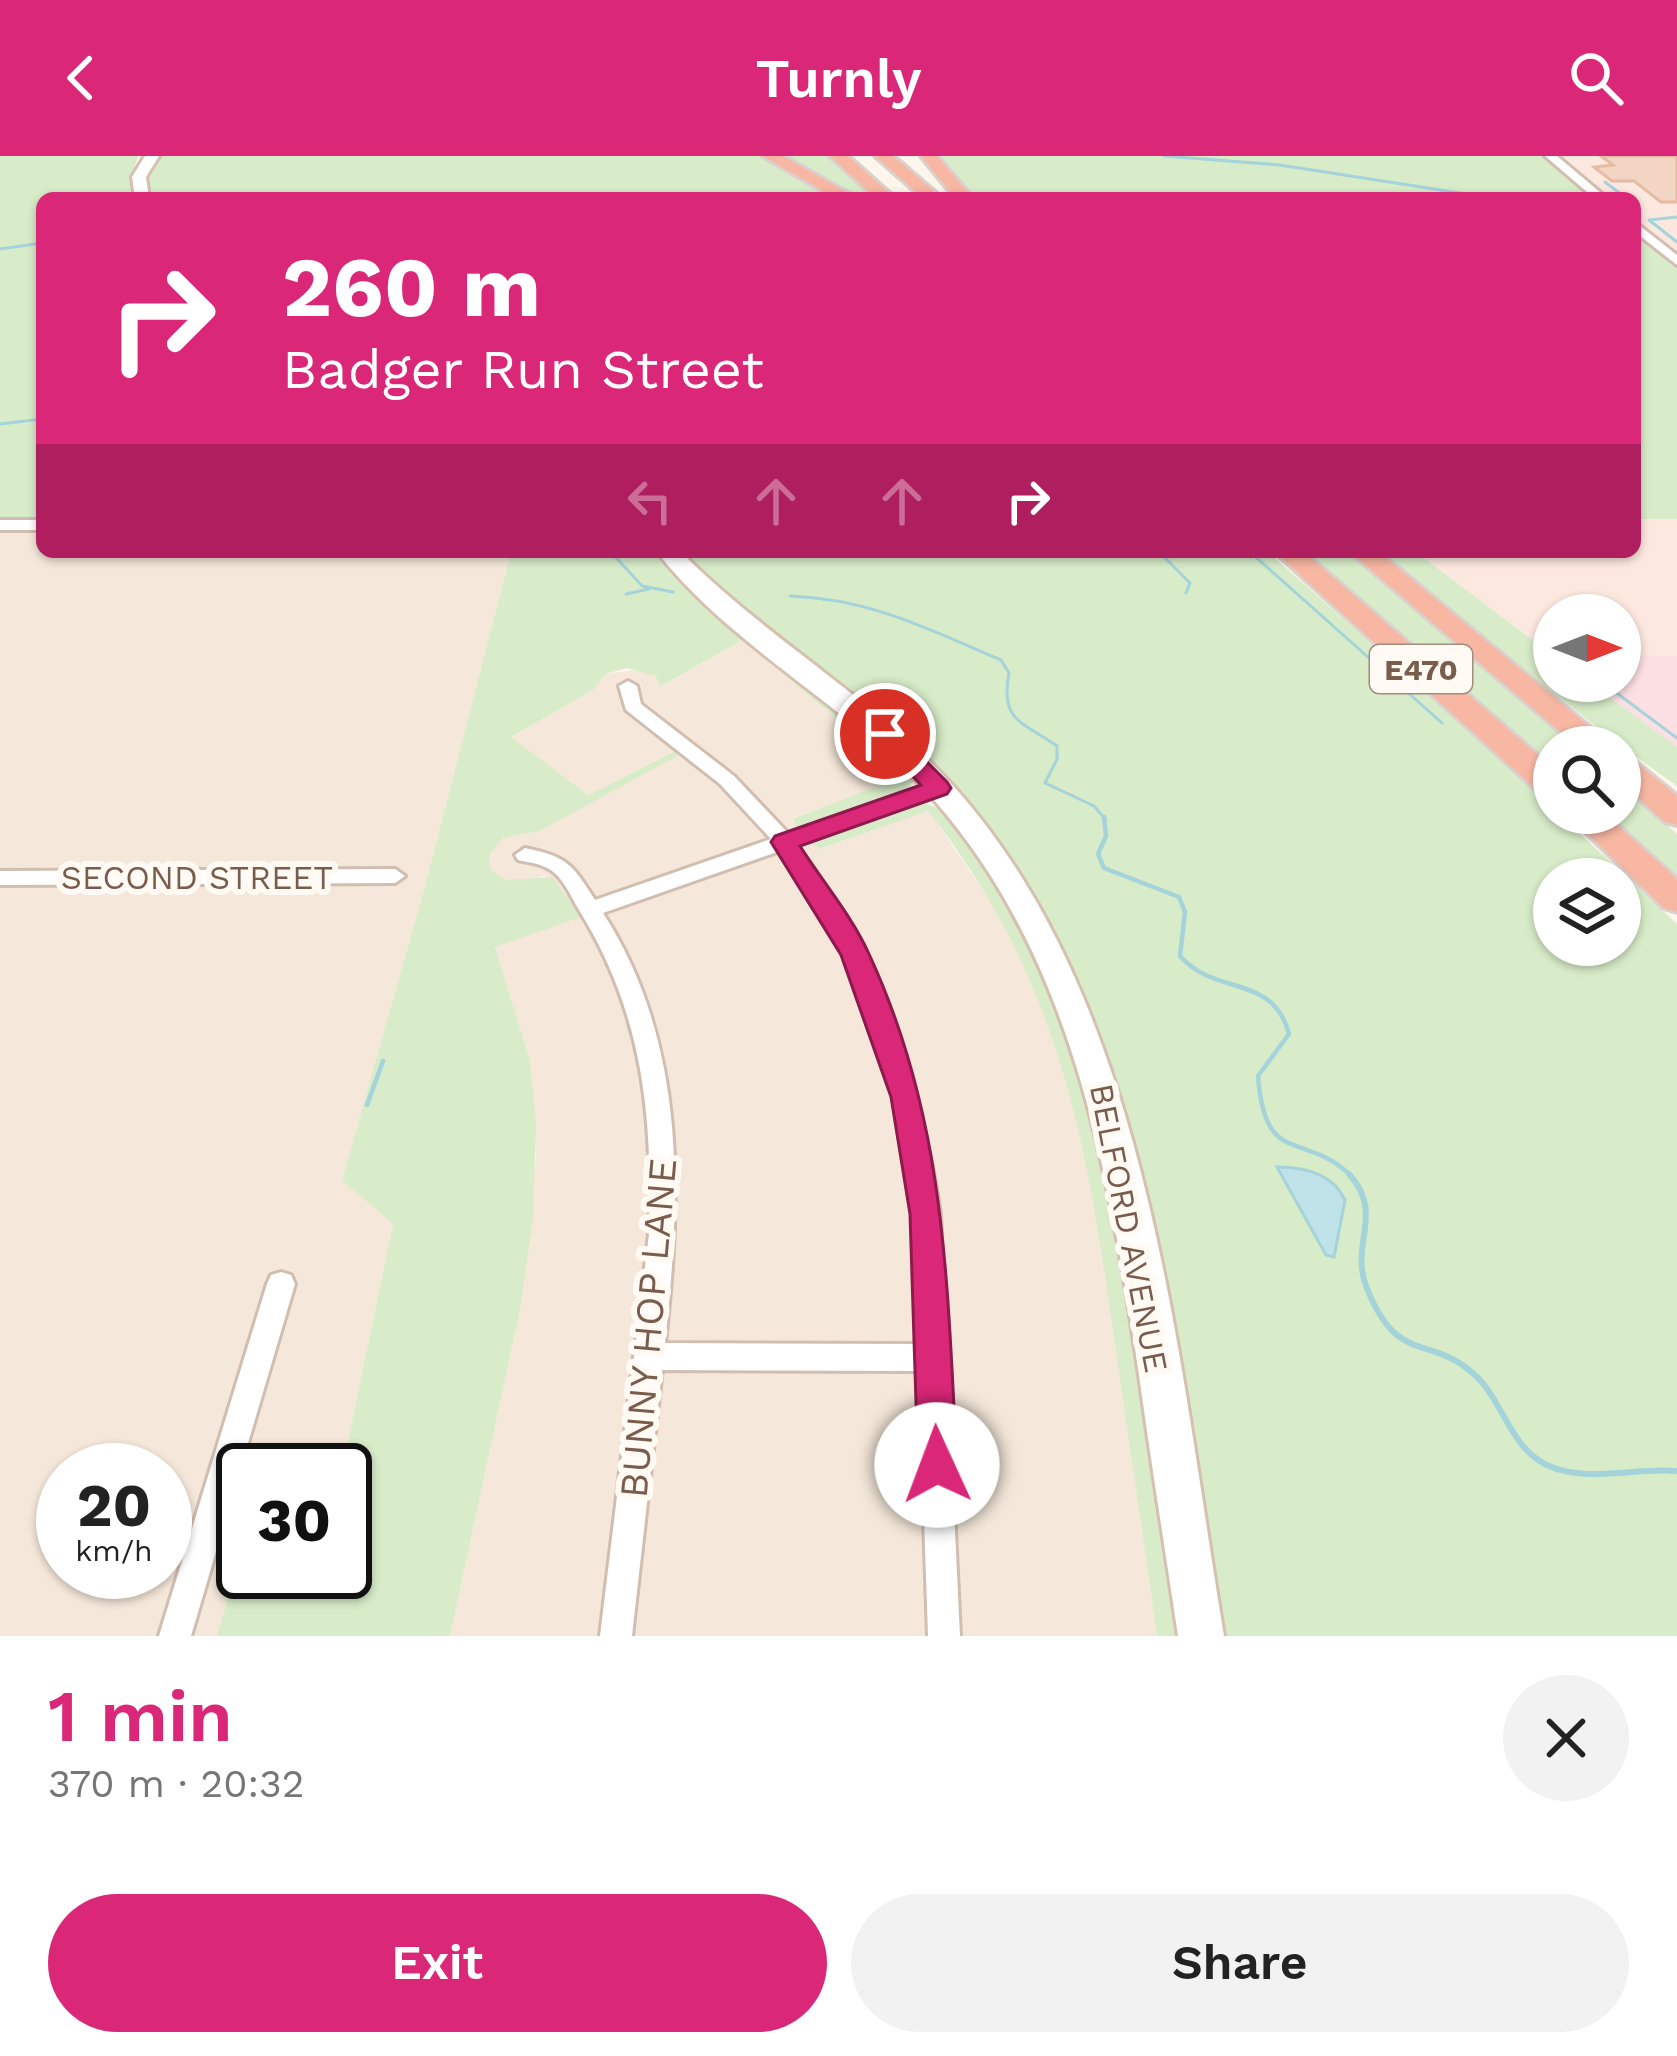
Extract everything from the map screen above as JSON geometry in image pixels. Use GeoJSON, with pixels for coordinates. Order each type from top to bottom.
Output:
{"type":"FeatureCollection","features":[{"type":"Feature","properties":{"kind":"highway"},"geometry":{"type":"LineString","coordinates":[[771,156],[837,192]]}},
{"type":"Feature","properties":{"kind":"highway"},"geometry":{"type":"LineString","coordinates":[[838,156],[879,192]]}},
{"type":"Feature","properties":{"kind":"highway"},"geometry":{"type":"LineString","coordinates":[[883,156],[926,192]]}},
{"type":"Feature","properties":{"kind":"highway"},"geometry":{"type":"LineString","coordinates":[[929,156],[959,192]]}},
{"type":"Feature","properties":{"kind":"highway","name":"E470"},"geometry":{"type":"LineString","coordinates":[[1295,558],[1533,768]]}},
{"type":"Feature","properties":{"kind":"highway","name":"E470"},"geometry":{"type":"LineString","coordinates":[[1370,558],[1573,726]]}},
{"type":"Feature","properties":{"kind":"highway"},"geometry":{"type":"LineString","coordinates":[[1641,783],[1677,814]]}},
{"type":"Feature","properties":{"kind":"highway"},"geometry":{"type":"LineString","coordinates":[[1606,834],[1677,899]]}},
{"type":"Feature","properties":{"kind":"main road"},"geometry":{"type":"LineString","coordinates":[[141,192],[139,177],[152,156]]}},
{"type":"Feature","properties":{"kind":"main road","name":"BELFORD AVENUE"},"geometry":{"type":"LineString","coordinates":[[674,558],[879,728],[938,788],[993,857],[1065,985],[1103,1087],[1132,1207],[1201,1636]]}},
{"type":"Feature","properties":{"kind":"street"},"geometry":{"type":"LineString","coordinates":[[1550,156],[1594,192]]}},
{"type":"Feature","properties":{"kind":"street"},"geometry":{"type":"LineString","coordinates":[[1641,231],[1677,261]]}},
{"type":"Feature","properties":{"kind":"street"},"geometry":{"type":"LineString","coordinates":[[0,525],[36,525]]}},
{"type":"Feature","properties":{"kind":"street"},"geometry":{"type":"LineString","coordinates":[[628,686],[632,706],[721,775],[784,842],[855,954],[898,1066],[925,1193],[944,1636]]}},
{"type":"Feature","properties":{"kind":"street"},"geometry":{"type":"LineString","coordinates":[[592,909],[938,788]]}},
{"type":"Feature","properties":{"kind":"street","name":"BUNNY HOP LANE"},"geometry":{"type":"LineString","coordinates":[[525,855],[560,865],[592,909],[639,1006],[662,1112],[666,1219],[616,1636]]}},
{"type":"Feature","properties":{"kind":"street","name":"SECOND STREET"},"geometry":{"type":"LineString","coordinates":[[0,878],[395,876]]}},
{"type":"Feature","properties":{"kind":"street"},"geometry":{"type":"LineString","coordinates":[[175,1636],[281,1284]]}},
{"type":"Feature","properties":{"kind":"street"},"geometry":{"type":"LineString","coordinates":[[650,1356],[933,1358]]}},
{"type":"Feature","properties":{"kind":"shaded area"},"geometry":{"type":"Polygon","coordinates":[[[1556,156],[1677,156],[1677,256],[1641,226],[1641,192],[1600,192],[1556,156]]]}},
{"type":"Feature","properties":{"kind":"shaded area"},"geometry":{"type":"Polygon","coordinates":[[[1641,519],[1677,519],[1677,656],[1641,656],[1641,594],[1533,594],[1533,640],[1424,558],[1641,558],[1641,519]]]}},
{"type":"Feature","properties":{"kind":"shaded area"},"geometry":{"type":"Polygon","coordinates":[[[0,528],[36,528],[36,558],[509,558],[424,890],[342,1180],[393,1224],[348,1443],[216,1443],[216,1599],[227,1599],[217,1636],[0,1636],[0,528]]]}},
{"type":"Feature","properties":{"kind":"shaded area"},"geometry":{"type":"Polygon","coordinates":[[[742,640],[901,779],[795,817],[796,827],[821,849],[928,810],[994,906],[1041,1001],[1074,1099],[1092,1181],[1157,1636],[450,1636],[521,1305],[536,1155],[530,1061],[495,947],[546,875],[523,882],[505,880],[490,869],[489,855],[502,838],[540,831],[680,754],[676,750],[588,795],[510,738],[592,690],[605,674],[642,669],[656,676],[661,687],[742,640]]]}},
{"type":"Feature","properties":{"kind":"shaded area"},"geometry":{"type":"Polygon","coordinates":[[[1641,656],[1677,656],[1677,747],[1616,702],[1641,702],[1641,656]]]}},
{"type":"Feature","properties":{"kind":"green space"},"geometry":{"type":"Polygon","coordinates":[[[0,156],[138,156],[130,181],[133,192],[36,192],[36,521],[0,521],[0,156]]]}},
{"type":"Feature","properties":{"kind":"green space"},"geometry":{"type":"Polygon","coordinates":[[[161,156],[763,156],[831,192],[149,192],[148,176],[161,156]]]}},
{"type":"Feature","properties":{"kind":"green space"},"geometry":{"type":"Polygon","coordinates":[[[778,156],[827,156],[867,192],[843,192],[778,156]]]}},
{"type":"Feature","properties":{"kind":"green space"},"geometry":{"type":"Polygon","coordinates":[[[937,156],[1545,156],[1589,192],[967,192],[937,156]]]}},
{"type":"Feature","properties":{"kind":"green space"},"geometry":{"type":"Polygon","coordinates":[[[1641,236],[1677,266],[1677,519],[1641,519],[1641,236]]]}},
{"type":"Feature","properties":{"kind":"green space"},"geometry":{"type":"Polygon","coordinates":[[[509,558],[663,558],[880,743],[913,782],[908,788],[796,827],[794,818],[900,778],[742,640],[660,687],[656,676],[627,668],[605,674],[593,690],[511,737],[588,795],[677,750],[681,754],[540,831],[503,838],[489,855],[490,869],[505,880],[553,877],[581,917],[495,947],[530,1061],[536,1124],[533,1216],[521,1305],[450,1636],[217,1636],[227,1599],[372,1599],[372,1443],[348,1443],[393,1224],[342,1180],[424,890],[509,558]]]}},
{"type":"Feature","properties":{"kind":"green space"},"geometry":{"type":"Polygon","coordinates":[[[687,558],[1275,558],[1533,790],[1533,834],[1581,834],[1606,858],[1533,858],[1533,966],[1641,966],[1641,890],[1677,924],[1677,1636],[1218,1636],[1093,1026],[1043,914],[972,811],[687,558]]]}},
{"type":"Feature","properties":{"kind":"green space"},"geometry":{"type":"Polygon","coordinates":[[[1312,558],[1353,558],[1552,726],[1533,726],[1533,749],[1312,558]]]}},
{"type":"Feature","properties":{"kind":"green space"},"geometry":{"type":"Polygon","coordinates":[[[1387,558],[1424,558],[1533,640],[1533,676],[1387,558]]]}},
{"type":"Feature","properties":{"kind":"green space"},"geometry":{"type":"Polygon","coordinates":[[[1565,702],[1616,702],[1677,747],[1677,786],[1641,760],[1641,726],[1595,726],[1565,702]]]}},
{"type":"Feature","properties":{"kind":"green space"},"geometry":{"type":"Polygon","coordinates":[[[1641,802],[1677,834],[1677,877],[1629,834],[1641,834],[1641,802]]]}},
{"type":"Feature","properties":{"kind":"green space"},"geometry":{"type":"Polygon","coordinates":[[[920,803],[948,817],[982,864],[1016,921],[1067,1039],[1115,1227],[1178,1636],[1157,1636],[1091,1192],[1059,1060],[1037,997],[972,873],[928,811],[820,849],[810,843],[920,803]]]}},
{"type":"Feature","properties":{"kind":"water"},"geometry":{"type":"Polygon","coordinates":[[[1277,1167],[1317,1174],[1340,1191],[1345,1200],[1334,1257],[1326,1255],[1277,1167]]]}},
{"type":"Feature","properties":{"kind":"building"},"geometry":{"type":"Polygon","coordinates":[[[1601,156],[1677,156],[1677,202],[1661,202],[1634,181],[1612,181],[1594,167],[1613,165],[1601,156]]]}},
{"type":"Feature","properties":{"kind":"waterway"},"geometry":{"type":"LineString","coordinates":[[1164,156],[1280,165],[1453,192]]}},
{"type":"Feature","properties":{"kind":"waterway"},"geometry":{"type":"LineString","coordinates":[[1605,182],[1618,192]]}},
{"type":"Feature","properties":{"kind":"waterway"},"geometry":{"type":"LineString","coordinates":[[1677,217],[1649,220],[1677,242]]}},
{"type":"Feature","properties":{"kind":"waterway"},"geometry":{"type":"LineString","coordinates":[[0,249],[36,244]]}},
{"type":"Feature","properties":{"kind":"waterway"},"geometry":{"type":"LineString","coordinates":[[0,424],[36,420]]}},
{"type":"Feature","properties":{"kind":"waterway"},"geometry":{"type":"LineString","coordinates":[[616,558],[642,586],[673,592]]}},
{"type":"Feature","properties":{"kind":"waterway"},"geometry":{"type":"LineString","coordinates":[[1165,558],[1190,583],[1186,593]]}},
{"type":"Feature","properties":{"kind":"waterway"},"geometry":{"type":"LineString","coordinates":[[1257,558],[1442,723]]}},
{"type":"Feature","properties":{"kind":"waterway"},"geometry":{"type":"LineString","coordinates":[[626,594],[649,589]]}},
{"type":"Feature","properties":{"kind":"waterway"},"geometry":{"type":"LineString","coordinates":[[790,596],[873,609],[1001,660],[1009,673],[1011,711],[1057,746],[1057,759],[1045,783],[1094,806],[1104,818]]}},
{"type":"Feature","properties":{"kind":"waterway"},"geometry":{"type":"LineString","coordinates":[[1629,702],[1677,738]]}},
{"type":"Feature","properties":{"kind":"waterway"},"geometry":{"type":"LineString","coordinates":[[1104,818],[1106,836],[1098,854],[1104,868],[1179,897],[1185,912],[1180,956],[1210,977],[1257,993],[1281,1015],[1289,1034],[1258,1076],[1269,1125],[1278,1137],[1335,1163],[1350,1175]]}},
{"type":"Feature","properties":{"kind":"waterway"},"geometry":{"type":"LineString","coordinates":[[367,1105],[383,1061]]}},
{"type":"Feature","properties":{"kind":"waterway"},"geometry":{"type":"LineString","coordinates":[[1350,1175],[1365,1202],[1362,1270],[1366,1286],[1390,1329],[1416,1346],[1459,1362],[1475,1375],[1516,1437],[1549,1466],[1596,1474],[1677,1471]]}},
{"type":"Feature","properties":{"kind":"route"},"geometry":{"type":"LineString","coordinates":[[885,734],[938,788],[784,842],[824,898],[855,954],[885,1027],[906,1097],[927,1214],[937,1465]]}}]}
